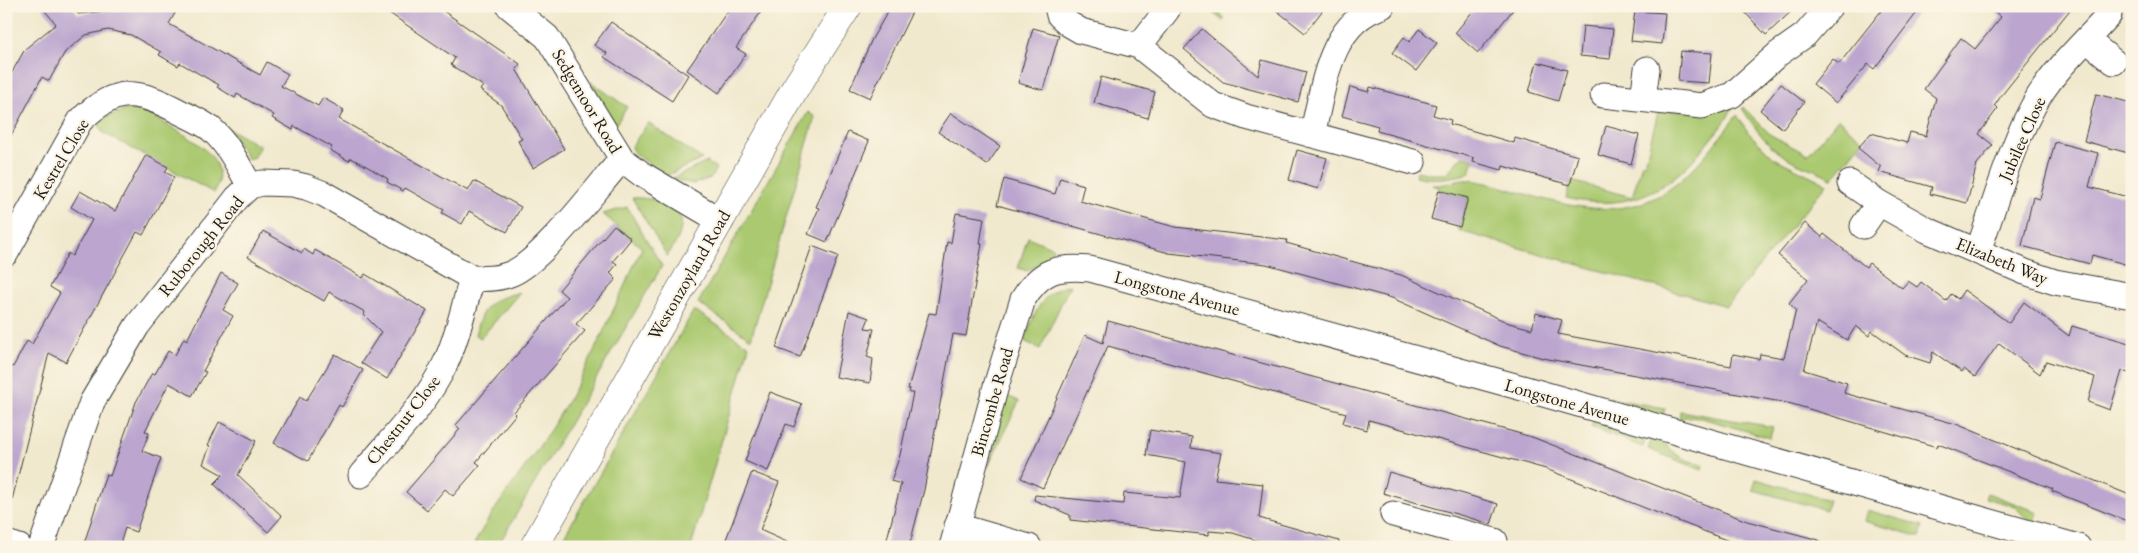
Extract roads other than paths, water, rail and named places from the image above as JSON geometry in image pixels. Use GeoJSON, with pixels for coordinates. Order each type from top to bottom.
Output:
{"type":"FeatureCollection","features":[{"type":"Feature","properties":{"kind":"main road","name":"Westonzoyland Road"},"geometry":{"type":"LineString","coordinates":[[534,547],[796,87],[848,6]]}},
{"type":"Feature","properties":{"kind":"street","name":"Sedgemoor Road"},"geometry":{"type":"LineString","coordinates":[[509,6],[547,36],[622,158],[643,175],[721,220]]}},
{"type":"Feature","properties":{"kind":"street"},"geometry":{"type":"LineString","coordinates":[[1057,6],[1059,15],[1081,31],[1139,46],[1213,105],[1312,135],[1413,162]]}},
{"type":"Feature","properties":{"kind":"street"},"geometry":{"type":"LineString","coordinates":[[1312,135],[1338,41],[1354,22],[1382,6]]}},
{"type":"Feature","properties":{"kind":"street"},"geometry":{"type":"LineString","coordinates":[[1602,95],[1643,98],[1702,106],[1732,95],[1778,54],[1805,35],[1824,7]]}},
{"type":"Feature","properties":{"kind":"street"},"geometry":{"type":"LineString","coordinates":[[1139,46],[1167,10]]}},
{"type":"Feature","properties":{"kind":"street","name":"Jubilee Close"},"geometry":{"type":"LineString","coordinates":[[1978,251],[2026,122],[2049,81],[2109,15]]}},
{"type":"Feature","properties":{"kind":"street"},"geometry":{"type":"LineString","coordinates":[[2087,40],[2114,62]]}},
{"type":"Feature","properties":{"kind":"street"},"geometry":{"type":"LineString","coordinates":[[1643,98],[1646,69]]}},
{"type":"Feature","properties":{"kind":"street","name":"Kestrel Close"},"geometry":{"type":"LineString","coordinates":[[6,253],[80,121],[96,105],[113,96],[143,95],[154,98],[210,128],[233,156],[250,186]]}},
{"type":"Feature","properties":{"kind":"street"},"geometry":{"type":"LineString","coordinates":[[472,278],[497,277],[510,274],[524,267],[547,246],[622,158]]}},
{"type":"Feature","properties":{"kind":"street","name":"Elizabeth Way"},"geometry":{"type":"LineString","coordinates":[[1850,182],[1879,203],[1927,230],[1978,251],[2055,282],[2132,296]]}},
{"type":"Feature","properties":{"kind":"street","name":"Ruborough Road"},"geometry":{"type":"LineString","coordinates":[[40,547],[92,402],[111,367],[142,318],[237,198],[250,186],[262,183],[294,184],[324,194],[472,278]]}},
{"type":"Feature","properties":{"kind":"street"},"geometry":{"type":"LineString","coordinates":[[1863,226],[1879,203]]}},
{"type":"Feature","properties":{"kind":"street","name":"Longstone Avenue"},"geometry":{"type":"LineString","coordinates":[[1054,269],[1072,267],[1099,271],[1526,389],[2078,547]]}},
{"type":"Feature","properties":{"kind":"street","name":"Bincombe Road"},"geometry":{"type":"LineString","coordinates":[[954,537],[1023,299],[1031,287],[1054,269]]}},
{"type":"Feature","properties":{"kind":"street","name":"Chestnut Close"},"geometry":{"type":"LineString","coordinates":[[360,475],[412,414],[444,367],[455,338],[472,278]]}},
{"type":"Feature","properties":{"kind":"street"},"geometry":{"type":"LineString","coordinates":[[1393,514],[1495,541],[1494,547]]}},
{"type":"Feature","properties":{"kind":"street"},"geometry":{"type":"LineString","coordinates":[[954,537],[1029,547]]}},
{"type":"Feature","properties":{"kind":"street"},"geometry":{"type":"LineString","coordinates":[[6,543],[19,547]]}}]}
